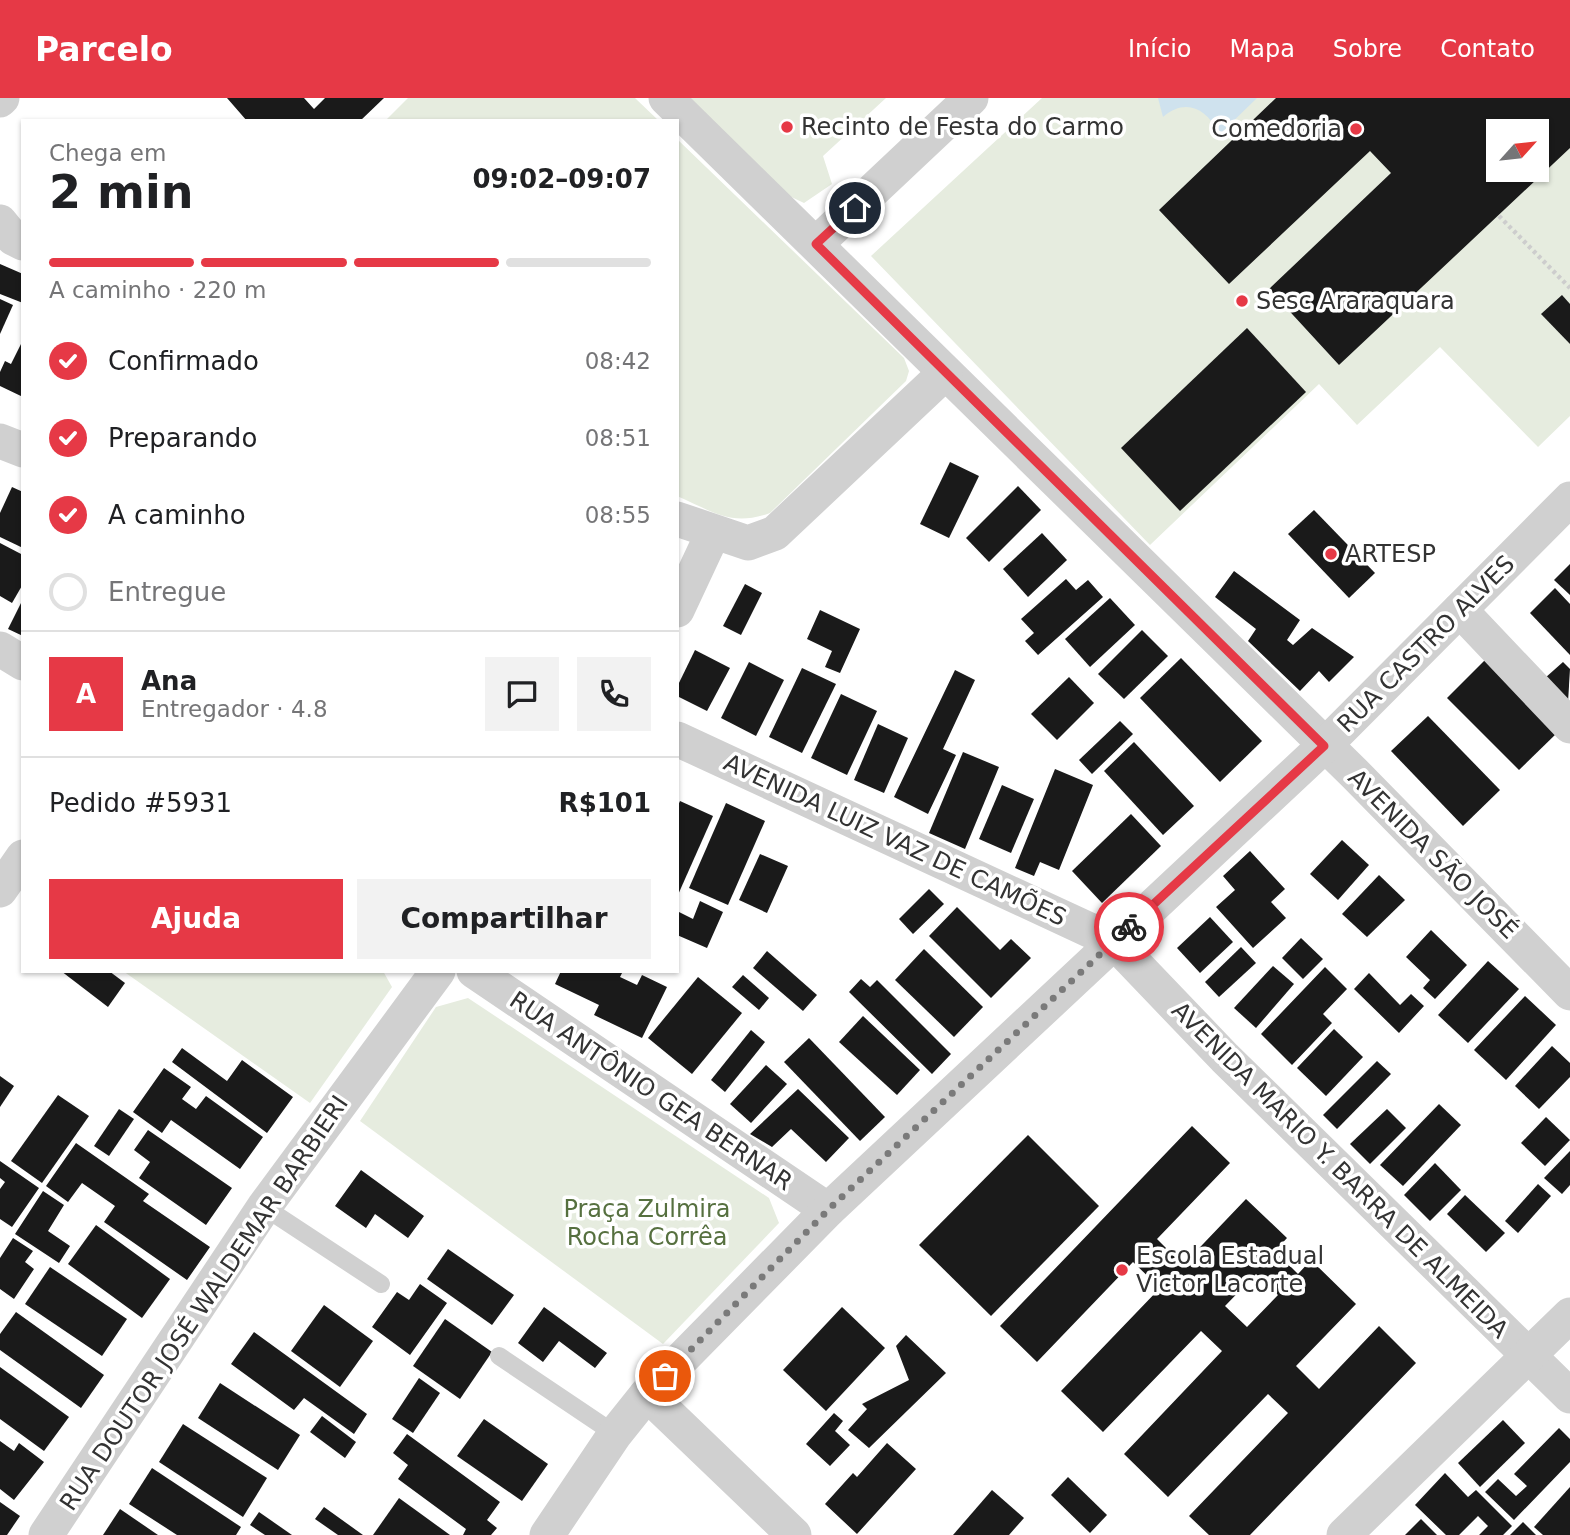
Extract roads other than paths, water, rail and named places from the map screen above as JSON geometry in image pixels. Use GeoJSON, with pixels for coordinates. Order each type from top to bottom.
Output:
{"type":"FeatureCollection","features":[{"type":"Feature","properties":{"kind":"street","name":"AVENIDA SÃO JOSÉ"},"geometry":{"type":"LineString","coordinates":[[666,98],[1324,746],[1570,993]]}},
{"type":"Feature","properties":{"kind":"street"},"geometry":{"type":"LineString","coordinates":[[816,244],[971,98]]}},
{"type":"Feature","properties":{"kind":"street"},"geometry":{"type":"LineString","coordinates":[[0,222],[13,239],[21,242]]}},
{"type":"Feature","properties":{"kind":"street"},"geometry":{"type":"LineString","coordinates":[[679,520],[748,543],[775,533],[945,373]]}},
{"type":"Feature","properties":{"kind":"street"},"geometry":{"type":"LineString","coordinates":[[0,441],[21,449]]}},
{"type":"Feature","properties":{"kind":"street","name":"RUA CASTRO ALVES"},"geometry":{"type":"LineString","coordinates":[[547,1535],[615,1434],[647,1394],[828,1210],[1324,746],[1570,499]]}},
{"type":"Feature","properties":{"kind":"street"},"geometry":{"type":"LineString","coordinates":[[679,606],[713,533]]}},
{"type":"Feature","properties":{"kind":"street"},"geometry":{"type":"LineString","coordinates":[[1460,610],[1570,726]]}},
{"type":"Feature","properties":{"kind":"street"},"geometry":{"type":"LineString","coordinates":[[0,649],[21,662]]}},
{"type":"Feature","properties":{"kind":"street","name":"AVENIDA LUIZ VAZ DE CAMÕES"},"geometry":{"type":"LineString","coordinates":[[679,740],[1113,941]]}},
{"type":"Feature","properties":{"kind":"street"},"geometry":{"type":"LineString","coordinates":[[0,890],[21,860]]}},
{"type":"Feature","properties":{"kind":"street","name":"AVENIDA MARIO Y. BARRA DE ALMEIDA"},"geometry":{"type":"LineString","coordinates":[[1113,941],[1225,1058],[1570,1396]]}},
{"type":"Feature","properties":{"kind":"street","name":"RUA DOUTOR JOSÉ WALDEMAR BARBIERI"},"geometry":{"type":"LineString","coordinates":[[46,1535],[264,1207],[437,973]]}},
{"type":"Feature","properties":{"kind":"street","name":"RUA ANTÔNIO GEA BERNAR"},"geometry":{"type":"LineString","coordinates":[[492,976],[828,1210]]}},
{"type":"Feature","properties":{"kind":"street"},"geometry":{"type":"LineString","coordinates":[[1344,1535],[1570,1315]]}},
{"type":"Feature","properties":{"kind":"street"},"geometry":{"type":"LineString","coordinates":[[647,1394],[794,1535]]}},
{"type":"Feature","properties":{"kind":"lane"},"geometry":{"type":"LineString","coordinates":[[264,1207],[381,1284]]}},
{"type":"Feature","properties":{"kind":"lane"},"geometry":{"type":"LineString","coordinates":[[499,1356],[615,1434]]}},
{"type":"Feature","properties":{"kind":"water"},"geometry":{"type":"Polygon","coordinates":[[[1158,98],[1257,98],[1222,132],[1218,132],[1207,117],[1194,108],[1179,108],[1163,117],[1158,98]]]}},
{"type":"Feature","properties":{"kind":"place","name":"Recinto de Festa do Carmo"},"geometry":{"type":"Point","coordinates":[787,127]}},
{"type":"Feature","properties":{"kind":"place","name":"Comedoria"},"geometry":{"type":"Point","coordinates":[1356,129]}},
{"type":"Feature","properties":{"kind":"place","name":"Sesc Araraquara"},"geometry":{"type":"Point","coordinates":[1242,301]}},
{"type":"Feature","properties":{"kind":"place","name":"ARTESP"},"geometry":{"type":"Point","coordinates":[1331,554]}},
{"type":"Feature","properties":{"kind":"place","name":"Escola Estadual Victor Lacorte"},"geometry":{"type":"Point","coordinates":[1122,1270]}},
{"type":"Feature","properties":{"kind":"park label","name":"Praça Zulmira Rocha Corrêa"},"geometry":{"type":"Point","coordinates":[647,1223]}}]}
